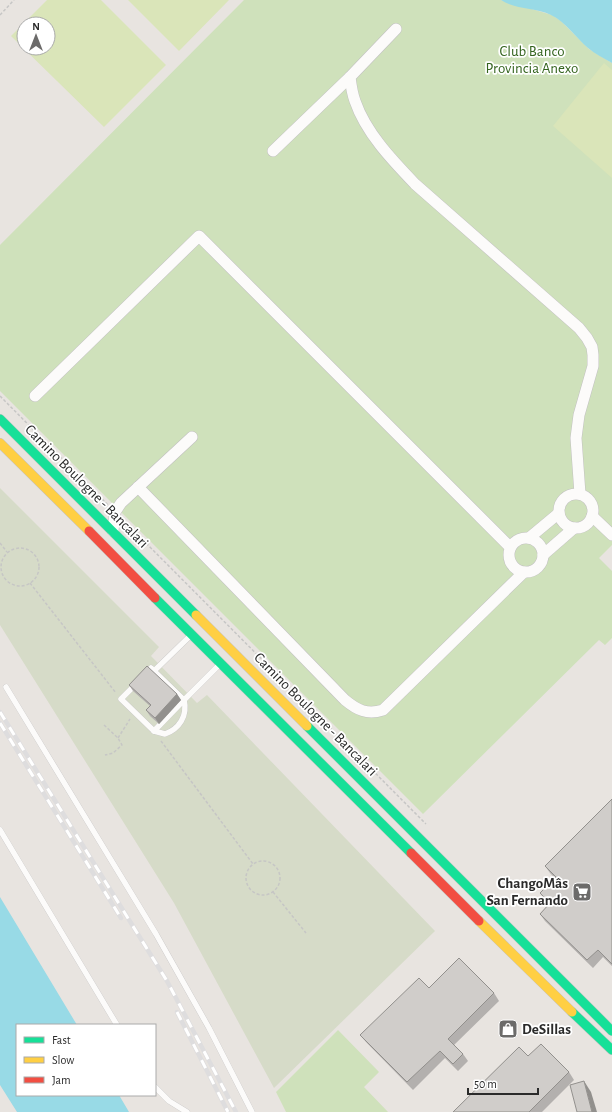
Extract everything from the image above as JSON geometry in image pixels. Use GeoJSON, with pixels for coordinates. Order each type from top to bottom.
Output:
{"type":"FeatureCollection","features":[{"type":"Feature","properties":{"kind":"main road","name":"Camino Boulogne - Bancalari"},"geometry":{"type":"LineString","coordinates":[[0,419],[612,1031]]}},
{"type":"Feature","properties":{"kind":"main road","name":"Camino Boulogne - Bancalari"},"geometry":{"type":"LineString","coordinates":[[0,443],[487,929],[612,1050]]}},
{"type":"Feature","properties":{"kind":"street"},"geometry":{"type":"LineString","coordinates":[[273,152],[396,30]]}},
{"type":"Feature","properties":{"kind":"street"},"geometry":{"type":"LineString","coordinates":[[350,77],[355,101],[368,126],[405,173],[587,338],[592,347],[593,366],[579,415],[576,438],[580,494]]}},
{"type":"Feature","properties":{"kind":"street"},"geometry":{"type":"LineString","coordinates":[[35,396],[199,236],[510,547]]}},
{"type":"Feature","properties":{"kind":"street"},"geometry":{"type":"LineString","coordinates":[[113,532],[115,512],[121,503],[192,437]]}},
{"type":"Feature","properties":{"kind":"street"},"geometry":{"type":"LineString","coordinates":[[138,487],[345,700],[363,712],[383,710],[524,572],[535,570],[539,566],[543,555],[574,528],[585,525],[592,516],[593,511],[589,500],[580,494],[574,494],[564,498],[559,508],[559,514],[564,523],[574,528]]}},
{"type":"Feature","properties":{"kind":"street"},"geometry":{"type":"LineString","coordinates":[[524,572],[514,567],[510,563],[510,547],[518,539],[529,538],[559,514]]}},
{"type":"Feature","properties":{"kind":"street"},"geometry":{"type":"LineString","coordinates":[[592,516],[612,535]]}},
{"type":"Feature","properties":{"kind":"street"},"geometry":{"type":"LineString","coordinates":[[529,538],[539,544],[543,555]]}},
{"type":"Feature","properties":{"kind":"lane"},"geometry":{"type":"LineString","coordinates":[[154,671],[192,634]]}},
{"type":"Feature","properties":{"kind":"lane"},"geometry":{"type":"LineString","coordinates":[[154,731],[221,663]]}},
{"type":"Feature","properties":{"kind":"lane"},"geometry":{"type":"LineString","coordinates":[[151,668],[184,700],[185,711],[182,721],[177,728],[165,734],[154,731],[121,699],[151,668]]}},
{"type":"Feature","properties":{"kind":"lane"},"geometry":{"type":"LineString","coordinates":[[6,687],[160,941],[216,1041],[252,1112]]}},
{"type":"Feature","properties":{"kind":"lane"},"geometry":{"type":"LineString","coordinates":[[0,830],[116,1024]]}},
{"type":"Feature","properties":{"kind":"lane"},"geometry":{"type":"LineString","coordinates":[[156,1089],[169,1101],[188,1112]]}},
{"type":"Feature","properties":{"kind":"path"},"geometry":{"type":"LineString","coordinates":[[0,15],[14,0]]}},
{"type":"Feature","properties":{"kind":"path"},"geometry":{"type":"LineString","coordinates":[[0,396],[426,824]]}},
{"type":"Feature","properties":{"kind":"path"},"geometry":{"type":"LineString","coordinates":[[0,543],[8,552]]}},
{"type":"Feature","properties":{"kind":"path"},"geometry":{"type":"LineString","coordinates":[[21,548],[36,556],[38,562],[38,574],[30,584],[17,586],[6,581],[0,569],[1,563],[8,552],[21,548]]}},
{"type":"Feature","properties":{"kind":"path"},"geometry":{"type":"LineString","coordinates":[[30,584],[121,699]]}},
{"type":"Feature","properties":{"kind":"path"},"geometry":{"type":"LineString","coordinates":[[118,738],[134,712]]}},
{"type":"Feature","properties":{"kind":"path"},"geometry":{"type":"LineString","coordinates":[[104,725],[118,738],[122,745],[113,753],[105,755]]}},
{"type":"Feature","properties":{"kind":"path"},"geometry":{"type":"LineString","coordinates":[[154,731],[252,864]]}},
{"type":"Feature","properties":{"kind":"path"},"geometry":{"type":"LineString","coordinates":[[268,861],[277,868],[280,878],[277,888],[273,892],[262,895],[251,890],[248,885],[246,874],[252,864],[268,861]]}},
{"type":"Feature","properties":{"kind":"path"},"geometry":{"type":"LineString","coordinates":[[273,892],[306,933]]}},
{"type":"Feature","properties":{"kind":"green space"},"geometry":{"type":"Polygon","coordinates":[[[47,0],[101,0],[166,65],[104,127],[31,56],[56,56],[56,16],[31,16],[47,0]]]}},
{"type":"Feature","properties":{"kind":"green space"},"geometry":{"type":"Polygon","coordinates":[[[128,0],[229,0],[179,51],[128,0]]]}},
{"type":"Feature","properties":{"kind":"green space","name":"Club Banco Provincia Anexo"},"geometry":{"type":"Polygon","coordinates":[[[244,0],[501,0],[552,15],[561,21],[589,49],[612,63],[612,545],[599,558],[612,571],[612,638],[605,645],[599,640],[423,814],[0,391],[0,245],[244,0]]]}},
{"type":"Feature","properties":{"kind":"green space"},"geometry":{"type":"Polygon","coordinates":[[[16,31],[16,41],[11,36],[16,31]]]}},
{"type":"Feature","properties":{"kind":"green space"},"geometry":{"type":"Polygon","coordinates":[[[604,63],[612,70],[612,178],[553,126],[604,63]]]}},
{"type":"Feature","properties":{"kind":"green space"},"geometry":{"type":"Polygon","coordinates":[[[0,488],[159,647],[151,656],[197,703],[207,695],[435,931],[274,1088],[174,903],[0,625],[0,488]]]}},
{"type":"Feature","properties":{"kind":"green space"},"geometry":{"type":"Polygon","coordinates":[[[338,1030],[379,1072],[364,1087],[388,1112],[286,1112],[276,1092],[338,1030]]]}},
{"type":"Feature","properties":{"kind":"water"},"geometry":{"type":"Polygon","coordinates":[[[501,0],[612,0],[612,63],[588,48],[566,26],[551,15],[545,12],[513,5],[501,0]]]}},
{"type":"Feature","properties":{"kind":"water"},"geometry":{"type":"Polygon","coordinates":[[[0,897],[76,1024],[16,1024],[16,1096],[120,1096],[129,1112],[17,1112],[0,1085],[0,897]]]}},
{"type":"Feature","properties":{"kind":"building"},"geometry":{"type":"Polygon","coordinates":[[[147,666],[177,694],[155,718],[146,710],[151,705],[129,685],[147,666]]]}},
{"type":"Feature","properties":{"kind":"building","name":"ChangoMâs San Fernando"},"geometry":{"type":"Polygon","coordinates":[[[612,799],[612,964],[598,950],[587,960],[540,914],[550,903],[540,893],[556,877],[545,866],[612,799]]]}},
{"type":"Feature","properties":{"kind":"building"},"geometry":{"type":"Polygon","coordinates":[[[459,958],[494,993],[448,1039],[463,1054],[453,1064],[440,1051],[407,1082],[360,1035],[419,978],[429,988],[459,958]]]}},
{"type":"Feature","properties":{"kind":"building"},"geometry":{"type":"Polygon","coordinates":[[[541,1044],[569,1072],[529,1112],[453,1112],[519,1047],[528,1056],[541,1044]]]}},
{"type":"Feature","properties":{"kind":"building"},"geometry":{"type":"Polygon","coordinates":[[[584,1081],[592,1112],[577,1112],[570,1085],[584,1081]]]}},
{"type":"Feature","properties":{"kind":"railway"},"geometry":{"type":"LineString","coordinates":[[0,712],[167,981],[236,1112]]}},
{"type":"Feature","properties":{"kind":"railway"},"geometry":{"type":"LineString","coordinates":[[0,723],[121,918]]}},
{"type":"Feature","properties":{"kind":"railway"},"geometry":{"type":"LineString","coordinates":[[177,1012],[228,1112]]}},
{"type":"Feature","properties":{"kind":"traffic: fast"},"geometry":{"type":"LineString","coordinates":[[0,419],[196,615]]}},
{"type":"Feature","properties":{"kind":"traffic: fast"},"geometry":{"type":"LineString","coordinates":[[155,598],[411,853]]}},
{"type":"Feature","properties":{"kind":"traffic: fast"},"geometry":{"type":"LineString","coordinates":[[307,726],[612,1031]]}},
{"type":"Feature","properties":{"kind":"traffic: fast"},"geometry":{"type":"LineString","coordinates":[[572,1012],[612,1050]]}},
{"type":"Feature","properties":{"kind":"traffic: slow"},"geometry":{"type":"LineString","coordinates":[[0,443],[89,531]]}},
{"type":"Feature","properties":{"kind":"traffic: slow"},"geometry":{"type":"LineString","coordinates":[[196,615],[307,726]]}},
{"type":"Feature","properties":{"kind":"traffic: slow"},"geometry":{"type":"LineString","coordinates":[[479,921],[572,1012]]}},
{"type":"Feature","properties":{"kind":"traffic: jam"},"geometry":{"type":"LineString","coordinates":[[89,531],[155,598]]}},
{"type":"Feature","properties":{"kind":"traffic: jam"},"geometry":{"type":"LineString","coordinates":[[411,853],[479,921]]}},
{"type":"Feature","properties":{"kind":"place","name":"ChangoMâs San Fernando"},"geometry":{"type":"Point","coordinates":[582,892]}},
{"type":"Feature","properties":{"kind":"place","name":"DeSillas"},"geometry":{"type":"Point","coordinates":[508,1029]}}]}
